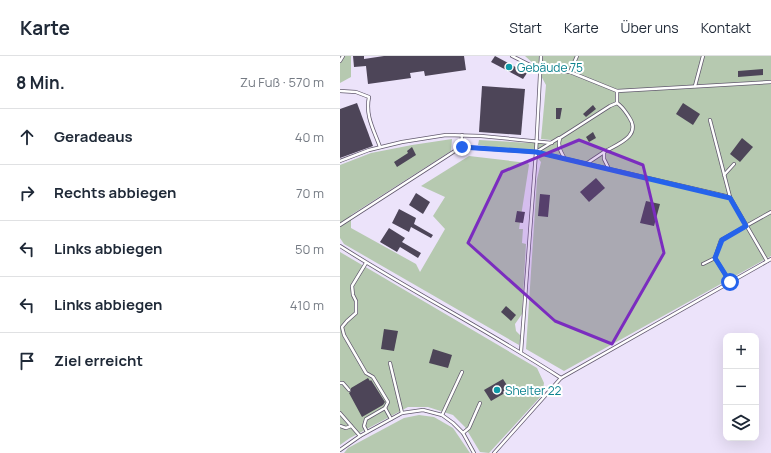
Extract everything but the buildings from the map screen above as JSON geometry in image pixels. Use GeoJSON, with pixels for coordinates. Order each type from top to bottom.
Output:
{"type":"FeatureCollection","features":[{"type":"Feature","properties":{"kind":"lane"},"geometry":{"type":"LineString","coordinates":[[340,61],[342,56]]}},
{"type":"Feature","properties":{"kind":"lane"},"geometry":{"type":"LineString","coordinates":[[512,56],[540,70],[570,72],[617,91],[771,82]]}},
{"type":"Feature","properties":{"kind":"lane"},"geometry":{"type":"LineString","coordinates":[[521,352],[536,152],[541,56]]}},
{"type":"Feature","properties":{"kind":"lane"},"geometry":{"type":"LineString","coordinates":[[570,72],[577,56]]}},
{"type":"Feature","properties":{"kind":"lane"},"geometry":{"type":"LineString","coordinates":[[695,86],[703,56]]}},
{"type":"Feature","properties":{"kind":"lane"},"geometry":{"type":"LineString","coordinates":[[340,91],[356,92],[369,97],[367,107],[368,114],[380,147]]}},
{"type":"Feature","properties":{"kind":"lane"},"geometry":{"type":"LineString","coordinates":[[617,91],[617,104]]}},
{"type":"Feature","properties":{"kind":"lane"},"geometry":{"type":"LineString","coordinates":[[536,152],[610,106],[617,104],[623,107],[632,122],[634,129],[629,136],[586,164]]}},
{"type":"Feature","properties":{"kind":"lane"},"geometry":{"type":"LineString","coordinates":[[710,120],[730,198],[767,261]]}},
{"type":"Feature","properties":{"kind":"lane"},"geometry":{"type":"LineString","coordinates":[[340,161],[380,147],[446,135],[536,140],[552,143]]}},
{"type":"Feature","properties":{"kind":"lane"},"geometry":{"type":"LineString","coordinates":[[462,135],[462,147]]}},
{"type":"Feature","properties":{"kind":"lane"},"geometry":{"type":"LineString","coordinates":[[560,138],[558,143],[559,148],[565,159]]}},
{"type":"Feature","properties":{"kind":"lane"},"geometry":{"type":"LineString","coordinates":[[340,225],[462,147],[536,152],[730,198]]}},
{"type":"Feature","properties":{"kind":"lane"},"geometry":{"type":"LineString","coordinates":[[604,152],[604,159],[610,170]]}},
{"type":"Feature","properties":{"kind":"lane"},"geometry":{"type":"LineString","coordinates":[[724,176],[734,164]]}},
{"type":"Feature","properties":{"kind":"lane"},"geometry":{"type":"LineString","coordinates":[[703,264],[715,258],[722,240],[771,212]]}},
{"type":"Feature","properties":{"kind":"lane"},"geometry":{"type":"LineString","coordinates":[[340,246],[366,263],[521,352],[561,378]]}},
{"type":"Feature","properties":{"kind":"lane"},"geometry":{"type":"LineString","coordinates":[[715,258],[730,282]]}},
{"type":"Feature","properties":{"kind":"lane"},"geometry":{"type":"LineString","coordinates":[[494,453],[561,378],[771,259]]}},
{"type":"Feature","properties":{"kind":"lane"},"geometry":{"type":"LineString","coordinates":[[366,263],[352,286],[353,295],[356,301],[356,313],[342,327],[344,335],[366,373],[373,377],[388,402],[385,408],[366,419],[364,426],[367,432]]}},
{"type":"Feature","properties":{"kind":"lane"},"geometry":{"type":"LineString","coordinates":[[390,363],[402,414]]}},
{"type":"Feature","properties":{"kind":"lane"},"geometry":{"type":"LineString","coordinates":[[442,415],[462,372]]}},
{"type":"Feature","properties":{"kind":"lane"},"geometry":{"type":"LineString","coordinates":[[340,383],[344,383],[349,390]]}},
{"type":"Feature","properties":{"kind":"lane"},"geometry":{"type":"LineString","coordinates":[[463,433],[469,428],[480,403]]}},
{"type":"Feature","properties":{"kind":"lane"},"geometry":{"type":"LineString","coordinates":[[385,408],[391,419]]}},
{"type":"Feature","properties":{"kind":"lane"},"geometry":{"type":"LineString","coordinates":[[340,450],[360,436],[391,419],[402,414],[424,410],[442,415],[453,423],[463,433],[474,453]]}},
{"type":"Feature","properties":{"kind":"lane"},"geometry":{"type":"LineString","coordinates":[[340,413],[360,436]]}},
{"type":"Feature","properties":{"kind":"lane"},"geometry":{"type":"LineString","coordinates":[[340,426],[346,428],[351,426]]}},
{"type":"Feature","properties":{"kind":"highlighted area"},"geometry":{"type":"Polygon","coordinates":[[[579,140],[643,165],[664,253],[612,344],[555,321],[468,243],[502,172],[579,140]]]}},
{"type":"Feature","properties":{"kind":"green space"},"geometry":{"type":"Polygon","coordinates":[[[340,56],[351,56],[351,77],[340,83],[340,56]]]}},
{"type":"Feature","properties":{"kind":"green space"},"geometry":{"type":"Polygon","coordinates":[[[525,56],[771,56],[771,256],[564,371],[526,349],[537,179],[541,162],[532,152],[478,145],[479,140],[530,143],[560,141],[541,139],[546,85],[535,65],[525,56]]]}},
{"type":"Feature","properties":{"kind":"green space"},"geometry":{"type":"Polygon","coordinates":[[[452,139],[451,151],[351,215],[351,228],[416,264],[420,272],[445,229],[433,216],[445,197],[421,186],[469,156],[528,163],[529,165],[519,229],[523,229],[522,243],[526,244],[522,314],[515,324],[516,331],[521,336],[519,345],[344,244],[340,238],[340,165],[371,153],[452,139]]]}},
{"type":"Feature","properties":{"kind":"green space"},"geometry":{"type":"Polygon","coordinates":[[[340,252],[537,368],[544,383],[542,395],[489,453],[480,452],[465,427],[453,415],[428,407],[408,407],[350,438],[340,445],[340,252]]]}},
{"type":"Feature","properties":{"kind":"green space"},"geometry":{"type":"Polygon","coordinates":[[[419,415],[434,417],[453,428],[470,453],[344,453],[348,448],[404,418],[419,415]]]}},
{"type":"Feature","properties":{"kind":"place","name":"Gebäude 75"},"geometry":{"type":"Point","coordinates":[509,67]}},
{"type":"Feature","properties":{"kind":"place","name":"Shelter 22"},"geometry":{"type":"Point","coordinates":[497,390]}},
{"type":"Feature","properties":{"kind":"route"},"geometry":{"type":"LineString","coordinates":[[462,147],[536,152],[730,198],[746,226],[722,240],[715,258],[730,282]]}}]}
